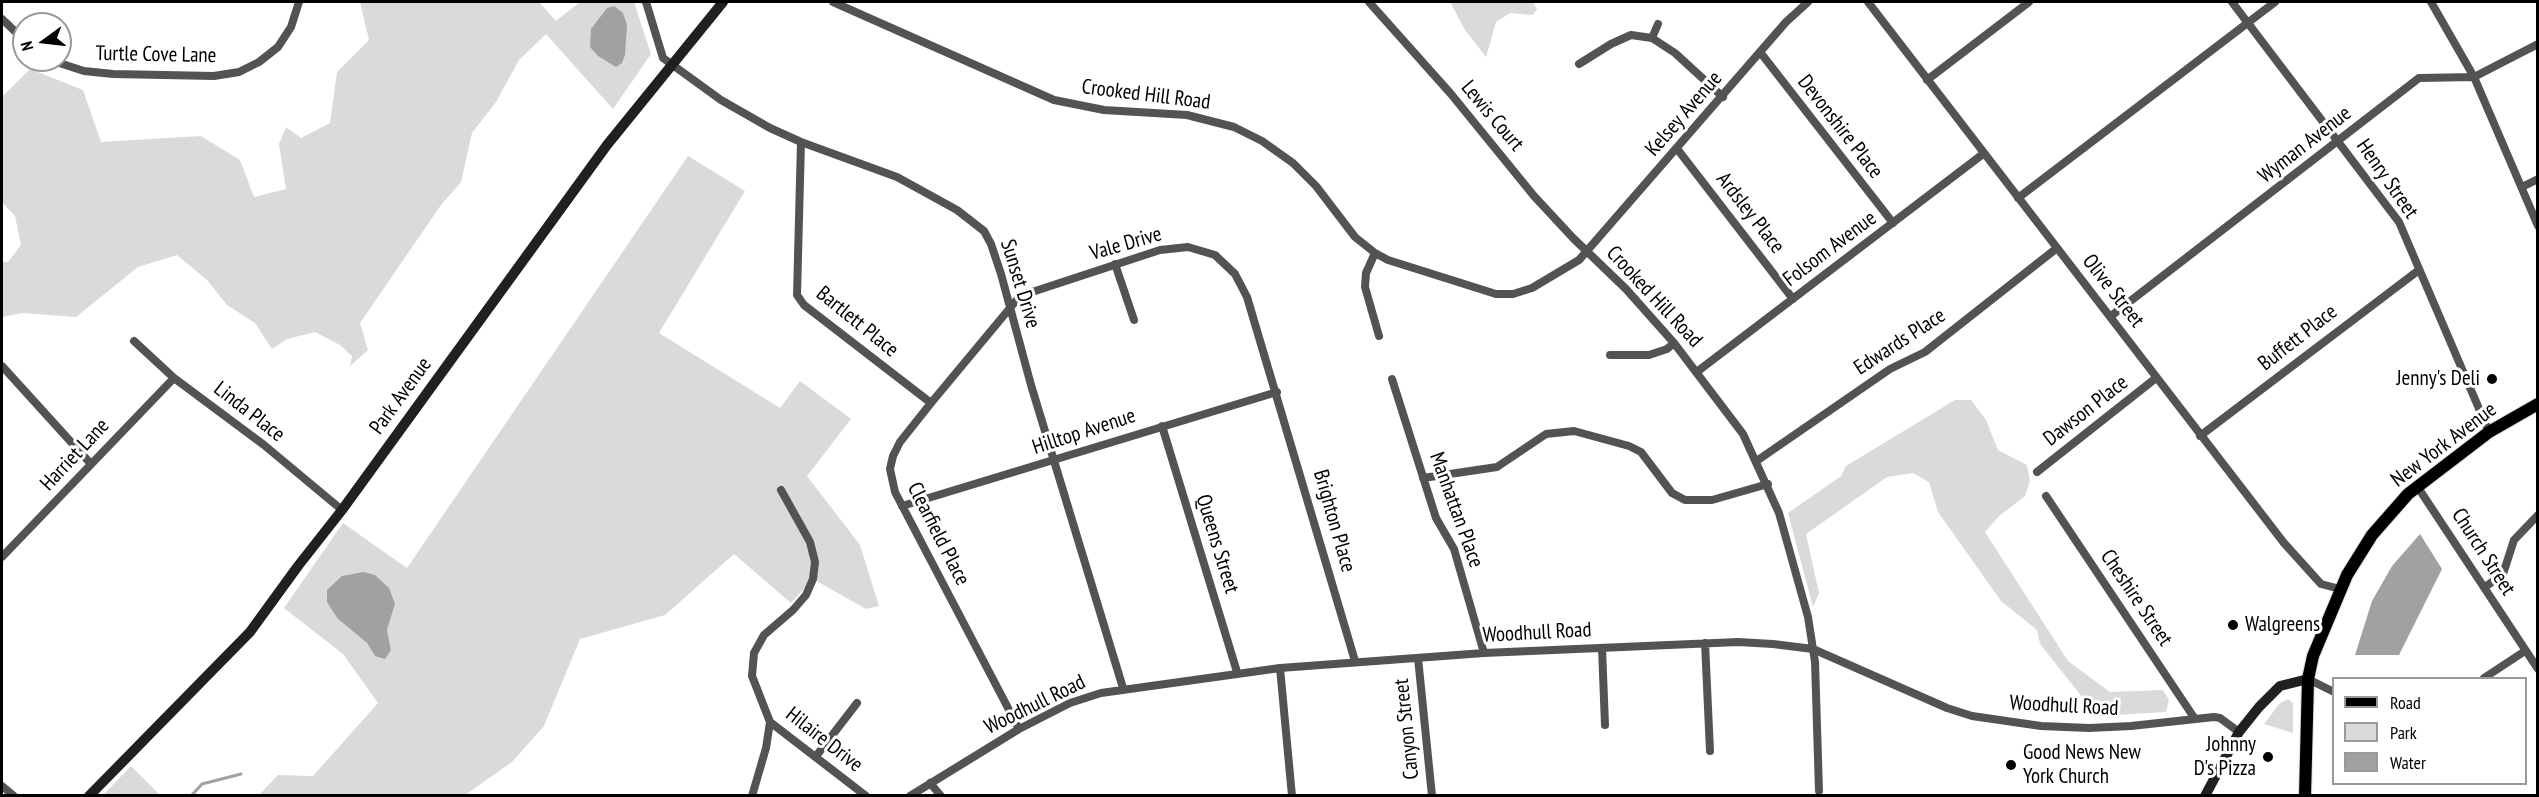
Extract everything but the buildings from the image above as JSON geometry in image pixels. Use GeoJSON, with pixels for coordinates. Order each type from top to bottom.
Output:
{"type":"FeatureCollection","features":[{"type":"Feature","properties":{"kind":"main road","name":"Park Avenue"},"geometry":{"type":"LineString","coordinates":[[89,795],[250,632],[342,510],[607,145],[723,2]]}},
{"type":"Feature","properties":{"kind":"main road","name":"New York Avenue"},"geometry":{"type":"LineString","coordinates":[[2306,795],[2308,679],[2313,656],[2340,589],[2372,535],[2417,486],[2489,432],[2538,404]]}},
{"type":"Feature","properties":{"kind":"main road"},"geometry":{"type":"LineString","coordinates":[[2205,795],[2239,732],[2280,686],[2308,679]]}},
{"type":"Feature","properties":{"kind":"street","name":"Turtle Cove Lane"},"geometry":{"type":"LineString","coordinates":[[72,67],[84,71],[113,74],[214,76],[239,72],[259,63],[278,47],[291,27],[298,2]]}},
{"type":"Feature","properties":{"kind":"street","name":"Sunset Drive"},"geometry":{"type":"LineString","coordinates":[[646,2],[663,58],[721,100],[801,142],[897,177],[973,221],[984,231],[991,243],[1123,687]]}},
{"type":"Feature","properties":{"kind":"street","name":"Crooked Hill Road"},"geometry":{"type":"LineString","coordinates":[[832,2],[1054,100],[1104,110],[1187,115],[1234,127],[1262,141],[1293,163],[1316,186],[1355,237],[1388,260],[1496,294],[1513,294],[1532,288],[1563,271],[1588,252],[1626,289],[1698,371],[1743,434],[1758,460],[1790,552],[1808,617],[1813,649],[1819,791]]}},
{"type":"Feature","properties":{"kind":"street","name":"Lewis Court"},"geometry":{"type":"LineString","coordinates":[[1369,2],[1451,94],[1534,196],[1588,252]]}},
{"type":"Feature","properties":{"kind":"street","name":"Kelsey Avenue"},"geometry":{"type":"LineString","coordinates":[[1588,252],[1760,52],[1808,2]]}},
{"type":"Feature","properties":{"kind":"street","name":"Olive Street"},"geometry":{"type":"LineString","coordinates":[[1868,2],[2200,436],[2313,577],[2321,584],[2340,589]]}},
{"type":"Feature","properties":{"kind":"street"},"geometry":{"type":"LineString","coordinates":[[1927,80],[2029,2]]}},
{"type":"Feature","properties":{"kind":"street","name":"Henry Street"},"geometry":{"type":"LineString","coordinates":[[2232,2],[2399,222],[2489,432]]}},
{"type":"Feature","properties":{"kind":"street"},"geometry":{"type":"LineString","coordinates":[[2018,198],[2275,2]]}},
{"type":"Feature","properties":{"kind":"street"},"geometry":{"type":"LineString","coordinates":[[2432,2],[2474,77],[2538,226]]}},
{"type":"Feature","properties":{"kind":"street"},"geometry":{"type":"LineString","coordinates":[[1652,38],[1658,24]]}},
{"type":"Feature","properties":{"kind":"street"},"geometry":{"type":"LineString","coordinates":[[1579,64],[1631,35],[1652,38],[1675,53],[1723,97]]}},
{"type":"Feature","properties":{"kind":"street","name":"Wyman Avenue"},"geometry":{"type":"LineString","coordinates":[[2110,316],[2419,78],[2474,77],[2538,44]]}},
{"type":"Feature","properties":{"kind":"street","name":"Devonshire Place"},"geometry":{"type":"LineString","coordinates":[[1760,52],[1893,224]]}},
{"type":"Feature","properties":{"kind":"street","name":"Bartlett Place"},"geometry":{"type":"LineString","coordinates":[[801,142],[797,295],[804,305],[931,403]]}},
{"type":"Feature","properties":{"kind":"street","name":"Ardsley Place"},"geometry":{"type":"LineString","coordinates":[[1678,150],[1793,299]]}},
{"type":"Feature","properties":{"kind":"street","name":"Folsom Avenue"},"geometry":{"type":"LineString","coordinates":[[1698,371],[1983,154]]}},
{"type":"Feature","properties":{"kind":"street"},"geometry":{"type":"LineString","coordinates":[[2522,187],[2538,179]]}},
{"type":"Feature","properties":{"kind":"street","name":"Vale Drive"},"geometry":{"type":"LineString","coordinates":[[1010,309],[1020,296],[1160,250],[1188,247],[1215,255],[1235,274],[1247,297],[1277,392]]}},
{"type":"Feature","properties":{"kind":"street","name":"Edwards Place"},"geometry":{"type":"LineString","coordinates":[[1758,460],[1890,369],[1925,352],[2057,248]]}},
{"type":"Feature","properties":{"kind":"street"},"geometry":{"type":"LineString","coordinates":[[1375,253],[1366,273],[1365,287],[1379,336]]}},
{"type":"Feature","properties":{"kind":"street"},"geometry":{"type":"LineString","coordinates":[[1115,264],[1134,320]]}},
{"type":"Feature","properties":{"kind":"street","name":"Buffett Place"},"geometry":{"type":"LineString","coordinates":[[2200,436],[2419,270]]}},
{"type":"Feature","properties":{"kind":"street","name":"Clearfield Place"},"geometry":{"type":"LineString","coordinates":[[1010,309],[900,442],[890,469],[891,481],[902,506],[1018,729]]}},
{"type":"Feature","properties":{"kind":"street","name":"Linda Place"},"geometry":{"type":"LineString","coordinates":[[134,341],[174,378],[264,445],[342,510]]}},
{"type":"Feature","properties":{"kind":"street"},"geometry":{"type":"LineString","coordinates":[[1611,355],[1649,355],[1667,349],[1674,343]]}},
{"type":"Feature","properties":{"kind":"street"},"geometry":{"type":"LineString","coordinates":[[2,366],[91,464]]}},
{"type":"Feature","properties":{"kind":"street","name":"Harriet Lane"},"geometry":{"type":"LineString","coordinates":[[2,557],[174,378]]}},
{"type":"Feature","properties":{"kind":"street","name":"Dawson Place"},"geometry":{"type":"LineString","coordinates":[[2037,472],[2157,378]]}},
{"type":"Feature","properties":{"kind":"street","name":"Manhattan Place"},"geometry":{"type":"LineString","coordinates":[[1392,379],[1436,518],[1454,549],[1484,653]]}},
{"type":"Feature","properties":{"kind":"street","name":"Hilltop Avenue"},"geometry":{"type":"LineString","coordinates":[[902,506],[1277,392]]}},
{"type":"Feature","properties":{"kind":"street","name":"Brighton Place"},"geometry":{"type":"LineString","coordinates":[[1277,392],[1355,661]]}},
{"type":"Feature","properties":{"kind":"street","name":"Queens Street"},"geometry":{"type":"LineString","coordinates":[[1162,426],[1237,672]]}},
{"type":"Feature","properties":{"kind":"street"},"geometry":{"type":"LineString","coordinates":[[1423,478],[1497,467],[1546,435],[1574,431],[1629,446],[1641,452],[1672,494],[1685,500],[1712,500],[1768,484]]}},
{"type":"Feature","properties":{"kind":"street","name":"Church Street"},"geometry":{"type":"LineString","coordinates":[[2417,486],[2538,669]]}},
{"type":"Feature","properties":{"kind":"street","name":"Hilaire Drive"},"geometry":{"type":"LineString","coordinates":[[781,490],[810,542],[815,562],[813,579],[806,595],[764,635],[754,653],[752,676],[770,722],[817,755],[866,795]]}},
{"type":"Feature","properties":{"kind":"street","name":"Cheshire Street"},"geometry":{"type":"LineString","coordinates":[[2046,496],[2195,719]]}},
{"type":"Feature","properties":{"kind":"street"},"geometry":{"type":"LineString","coordinates":[[2485,587],[2503,574],[2514,540],[2538,515]]}},
{"type":"Feature","properties":{"kind":"street","name":"Woodhull Road"},"geometry":{"type":"LineString","coordinates":[[910,795],[1018,729],[1070,703],[1123,687],[1237,672],[1355,661],[1484,653],[1749,643],[1813,649],[1947,708],[1972,716],[2050,727],[2131,726],[2220,718],[2239,732]]}},
{"type":"Feature","properties":{"kind":"street"},"geometry":{"type":"LineString","coordinates":[[1705,644],[1710,751]]}},
{"type":"Feature","properties":{"kind":"street"},"geometry":{"type":"LineString","coordinates":[[1602,648],[1605,725]]}},
{"type":"Feature","properties":{"kind":"street"},"geometry":{"type":"LineString","coordinates":[[2486,677],[2525,651]]}},
{"type":"Feature","properties":{"kind":"street","name":"Canyon Street"},"geometry":{"type":"LineString","coordinates":[[1418,658],[1432,795]]}},
{"type":"Feature","properties":{"kind":"street"},"geometry":{"type":"LineString","coordinates":[[1280,668],[1292,795]]}},
{"type":"Feature","properties":{"kind":"street"},"geometry":{"type":"LineString","coordinates":[[2308,679],[2332,691]]}},
{"type":"Feature","properties":{"kind":"street"},"geometry":{"type":"LineString","coordinates":[[817,755],[857,703]]}},
{"type":"Feature","properties":{"kind":"street"},"geometry":{"type":"LineString","coordinates":[[752,795],[766,748],[770,722]]}},
{"type":"Feature","properties":{"kind":"street"},"geometry":{"type":"LineString","coordinates":[[930,783],[940,795]]}},
{"type":"Feature","properties":{"kind":"street"},"geometry":{"type":"LineString","coordinates":[[2,786],[14,795]]}},
{"type":"Feature","properties":{"kind":"green space"},"geometry":{"type":"Polygon","coordinates":[[[360,2],[539,2],[556,21],[580,2],[634,2],[651,54],[613,109],[546,34],[519,60],[496,102],[472,133],[461,182],[441,205],[360,323],[368,350],[350,366],[352,356],[340,345],[315,332],[287,339],[272,349],[255,323],[227,305],[207,280],[177,255],[138,267],[76,317],[23,313],[2,317],[2,262],[8,262],[21,245],[15,216],[2,202],[2,97],[27,72],[38,72],[83,90],[101,142],[201,136],[240,160],[254,197],[286,189],[279,144],[286,127],[301,138],[330,123],[337,72],[369,40],[360,2]]]}},
{"type":"Feature","properties":{"kind":"green space"},"geometry":{"type":"Polygon","coordinates":[[[1450,2],[1533,2],[1537,9],[1533,15],[1510,13],[1496,22],[1486,57],[1465,30],[1450,2]]]}},
{"type":"Feature","properties":{"kind":"green space"},"geometry":{"type":"Polygon","coordinates":[[[688,156],[745,191],[659,333],[780,408],[800,381],[851,419],[807,476],[860,545],[879,606],[866,609],[813,579],[791,603],[734,554],[665,615],[580,639],[544,726],[512,762],[465,795],[258,796],[278,775],[313,776],[378,703],[343,654],[284,608],[343,523],[407,568],[688,156]],[[395,604],[338,619],[367,643],[375,656],[391,650],[387,630],[395,604]]]}},
{"type":"Feature","properties":{"kind":"green space"},"geometry":{"type":"Polygon","coordinates":[[[1955,400],[1971,400],[1986,420],[1998,450],[2027,465],[2030,481],[2025,496],[1999,516],[1985,532],[2068,661],[2110,692],[2163,690],[2169,700],[2166,712],[2099,716],[2094,712],[2040,644],[2037,630],[2001,601],[1938,512],[1929,482],[1913,473],[1887,477],[1806,534],[1819,593],[1813,607],[1788,513],[1841,476],[1846,466],[1955,400]]]}},
{"type":"Feature","properties":{"kind":"green space"},"geometry":{"type":"Polygon","coordinates":[[[2288,699],[2293,703],[2293,733],[2264,724],[2280,703],[2288,699]]]}},
{"type":"Feature","properties":{"kind":"green space"},"geometry":{"type":"Polygon","coordinates":[[[131,766],[160,795],[103,795],[131,766]]]}},
{"type":"Feature","properties":{"kind":"water"},"geometry":{"type":"Polygon","coordinates":[[[614,6],[623,13],[627,25],[625,55],[622,63],[616,67],[598,56],[590,47],[591,29],[607,8],[614,6]]]}},
{"type":"Feature","properties":{"kind":"water"},"geometry":{"type":"Polygon","coordinates":[[[2420,534],[2442,569],[2399,655],[2355,655],[2372,601],[2392,566],[2420,534]]]}},
{"type":"Feature","properties":{"kind":"water"},"geometry":{"type":"Polygon","coordinates":[[[363,572],[375,575],[389,588],[395,604],[387,630],[391,650],[385,659],[375,656],[367,643],[338,619],[327,602],[327,590],[342,576],[363,572]]]}},
{"type":"Feature","properties":{"kind":"waterway"},"geometry":{"type":"LineString","coordinates":[[191,796],[202,784],[241,774]]}},
{"type":"Feature","properties":{"kind":"place","name":"Jenny's Deli"},"geometry":{"type":"Point","coordinates":[2492,379]}},
{"type":"Feature","properties":{"kind":"place","name":"Walgreens"},"geometry":{"type":"Point","coordinates":[2233,625]}},
{"type":"Feature","properties":{"kind":"place","name":"Johnny D's Pizza"},"geometry":{"type":"Point","coordinates":[2268,757]}},
{"type":"Feature","properties":{"kind":"place","name":"Good News New York Church"},"geometry":{"type":"Point","coordinates":[2011,765]}}]}
